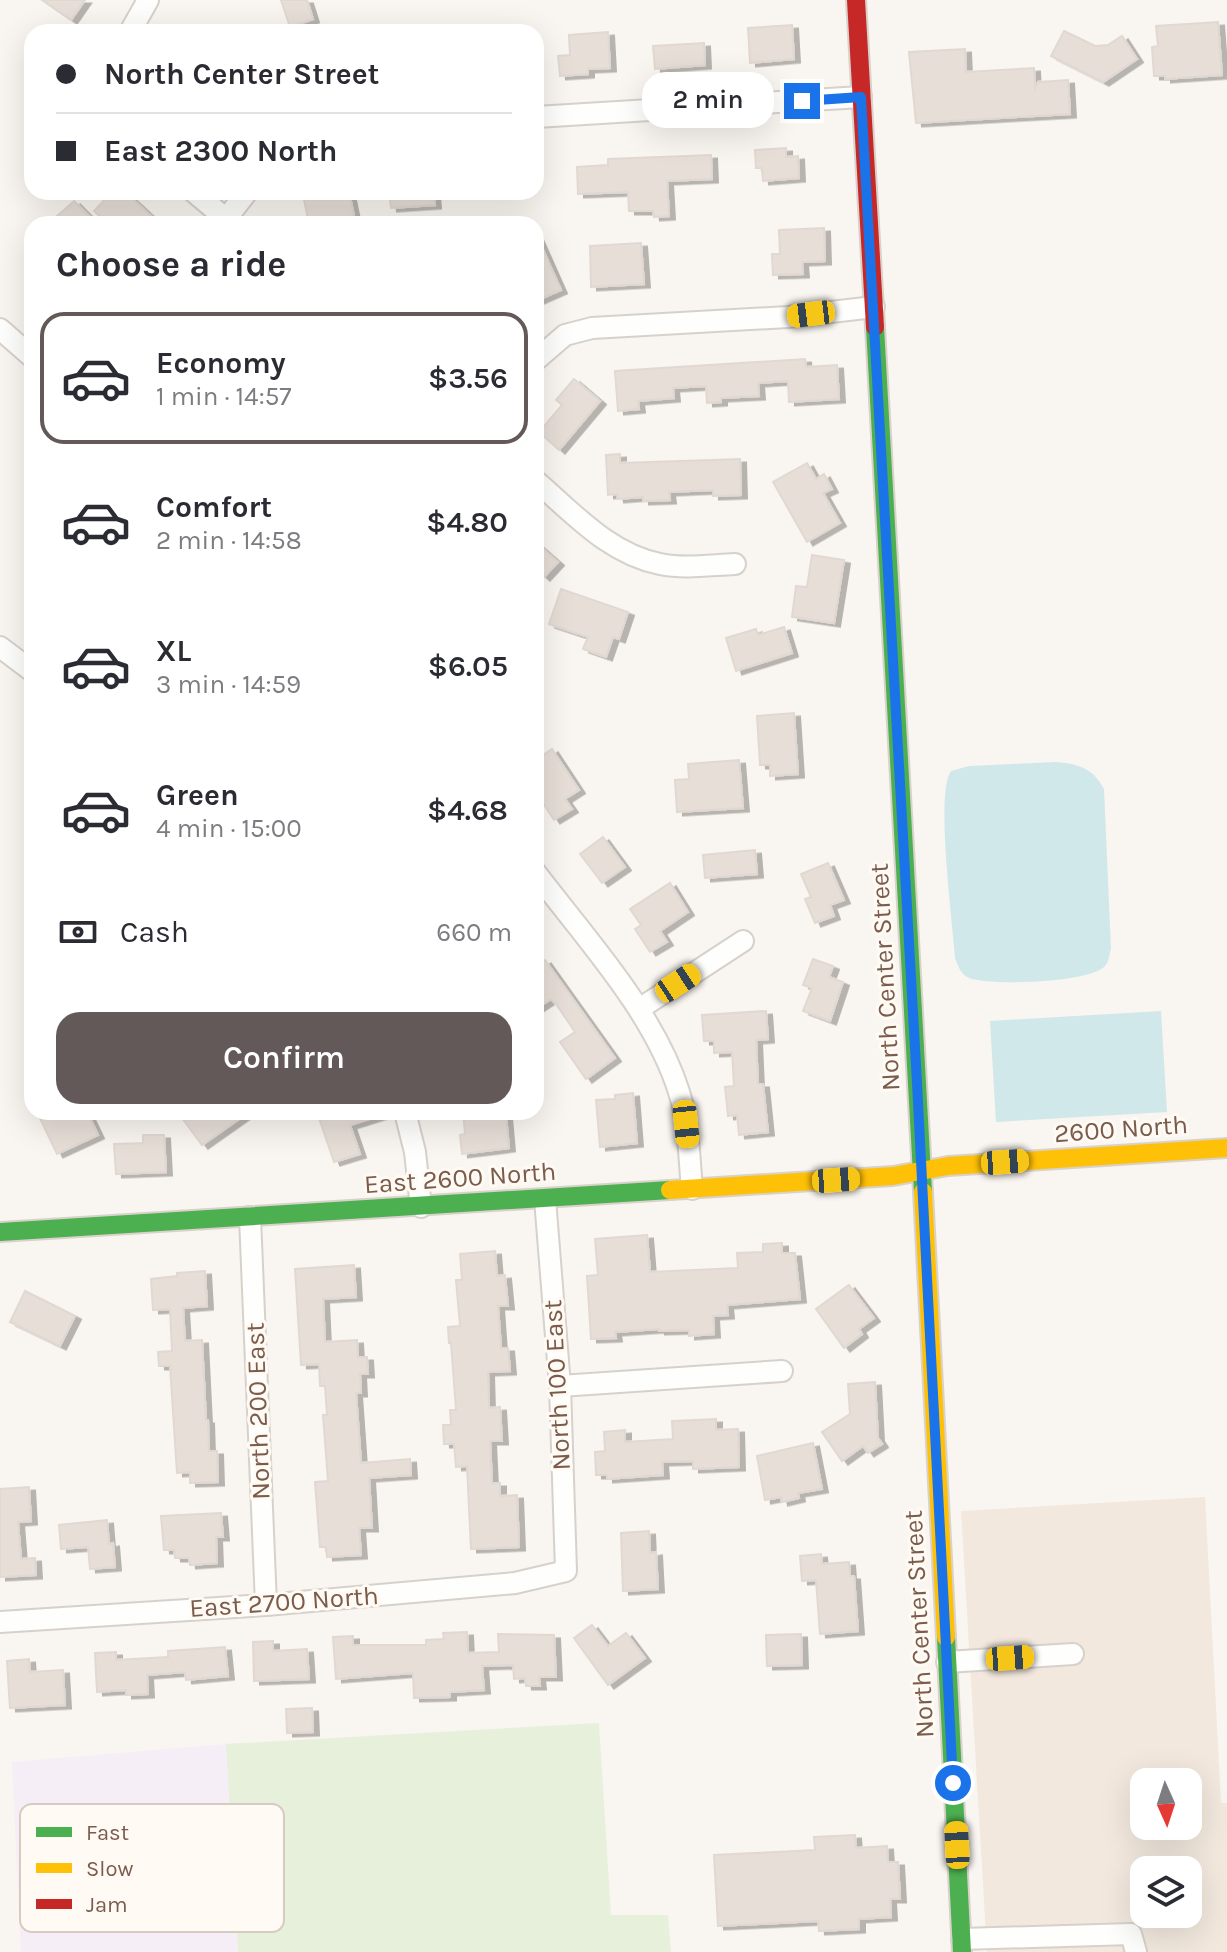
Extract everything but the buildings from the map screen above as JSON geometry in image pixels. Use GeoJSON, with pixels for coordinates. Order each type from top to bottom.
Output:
{"type":"FeatureCollection","features":[{"type":"Feature","properties":{"kind":"street"},"geometry":{"type":"LineString","coordinates":[[134,24],[148,0]]}},
{"type":"Feature","properties":{"kind":"street"},"geometry":{"type":"LineString","coordinates":[[856,0],[865,0]]}},
{"type":"Feature","properties":{"kind":"street","name":"North Center Street"},"geometry":{"type":"LineString","coordinates":[[856,0],[962,1946]]}},
{"type":"Feature","properties":{"kind":"street"},"geometry":{"type":"LineString","coordinates":[[544,117],[861,97]]}},
{"type":"Feature","properties":{"kind":"street"},"geometry":{"type":"LineString","coordinates":[[203,200],[222,216]]}},
{"type":"Feature","properties":{"kind":"street"},"geometry":{"type":"LineString","coordinates":[[544,353],[565,335],[592,328],[788,317],[874,307]]}},
{"type":"Feature","properties":{"kind":"street"},"geometry":{"type":"LineString","coordinates":[[0,329],[24,350]]}},
{"type":"Feature","properties":{"kind":"street"},"geometry":{"type":"LineString","coordinates":[[544,488],[607,543],[632,556],[687,567],[735,564]]}},
{"type":"Feature","properties":{"kind":"street"},"geometry":{"type":"LineString","coordinates":[[0,647],[24,665]]}},
{"type":"Feature","properties":{"kind":"street"},"geometry":{"type":"LineString","coordinates":[[544,884],[639,1009],[671,1069],[686,1124],[692,1189]]}},
{"type":"Feature","properties":{"kind":"street"},"geometry":{"type":"LineString","coordinates":[[639,1009],[743,941]]}},
{"type":"Feature","properties":{"kind":"street"},"geometry":{"type":"LineString","coordinates":[[407,1120],[415,1152],[421,1207]]}},
{"type":"Feature","properties":{"kind":"street","name":"2600 North"},"geometry":{"type":"LineString","coordinates":[[922,1171],[948,1166],[1227,1148]]}},
{"type":"Feature","properties":{"kind":"street","name":"East 2600 North"},"geometry":{"type":"LineString","coordinates":[[0,1232],[893,1176],[922,1171]]}},
{"type":"Feature","properties":{"kind":"street","name":"North 100 East"},"geometry":{"type":"LineString","coordinates":[[545,1199],[560,1386],[566,1571]]}},
{"type":"Feature","properties":{"kind":"street","name":"North 200 East"},"geometry":{"type":"LineString","coordinates":[[250,1217],[266,1605]]}},
{"type":"Feature","properties":{"kind":"street"},"geometry":{"type":"LineString","coordinates":[[560,1386],[782,1371]]}},
{"type":"Feature","properties":{"kind":"street","name":"East 2700 North"},"geometry":{"type":"LineString","coordinates":[[0,1622],[266,1605],[515,1583],[566,1571]]}},
{"type":"Feature","properties":{"kind":"street"},"geometry":{"type":"LineString","coordinates":[[947,1662],[1073,1654]]}},
{"type":"Feature","properties":{"kind":"street"},"geometry":{"type":"LineString","coordinates":[[962,1946],[1133,1943]]}},
{"type":"Feature","properties":{"kind":"shaded area"},"geometry":{"type":"Polygon","coordinates":[[[1205,1497],[1221,1803],[1227,1803],[1227,1952],[987,1952],[961,1511],[1205,1497]]]}},
{"type":"Feature","properties":{"kind":"shaded area"},"geometry":{"type":"Polygon","coordinates":[[[226,1744],[229,1804],[20,1804],[20,1931],[12,1762],[226,1744]]]}},
{"type":"Feature","properties":{"kind":"shaded area"},"geometry":{"type":"Polygon","coordinates":[[[20,1932],[237,1932],[238,1952],[21,1952],[20,1932]]]}},
{"type":"Feature","properties":{"kind":"green space"},"geometry":{"type":"Polygon","coordinates":[[[599,1723],[611,1915],[668,1915],[671,1952],[238,1952],[237,1932],[284,1932],[284,1804],[229,1804],[226,1744],[599,1723]]]}},
{"type":"Feature","properties":{"kind":"water"},"geometry":{"type":"Polygon","coordinates":[[[1056,762],[1084,768],[1095,776],[1104,789],[1111,949],[1107,962],[1096,972],[1061,979],[997,982],[969,978],[961,972],[955,958],[949,890],[945,805],[946,784],[951,771],[969,766],[1056,762]]]}},
{"type":"Feature","properties":{"kind":"water"},"geometry":{"type":"Polygon","coordinates":[[[1161,1011],[1167,1112],[996,1122],[990,1021],[1161,1011]]]}},
{"type":"Feature","properties":{"kind":"traffic: fast"},"geometry":{"type":"LineString","coordinates":[[875,327],[923,1192]]}},
{"type":"Feature","properties":{"kind":"traffic: fast"},"geometry":{"type":"LineString","coordinates":[[0,1232],[670,1190]]}},
{"type":"Feature","properties":{"kind":"traffic: fast"},"geometry":{"type":"LineString","coordinates":[[946,1637],[962,1952]]}},
{"type":"Feature","properties":{"kind":"traffic: slow"},"geometry":{"type":"LineString","coordinates":[[670,1190],[893,1176],[948,1166],[1227,1148]]}},
{"type":"Feature","properties":{"kind":"traffic: slow"},"geometry":{"type":"LineString","coordinates":[[923,1192],[946,1637]]}},
{"type":"Feature","properties":{"kind":"traffic: jam"},"geometry":{"type":"LineString","coordinates":[[856,0],[875,327]]}},
{"type":"Feature","properties":{"kind":"route"},"geometry":{"type":"LineString","coordinates":[[802,101],[861,97],[953,1783]]}}]}
